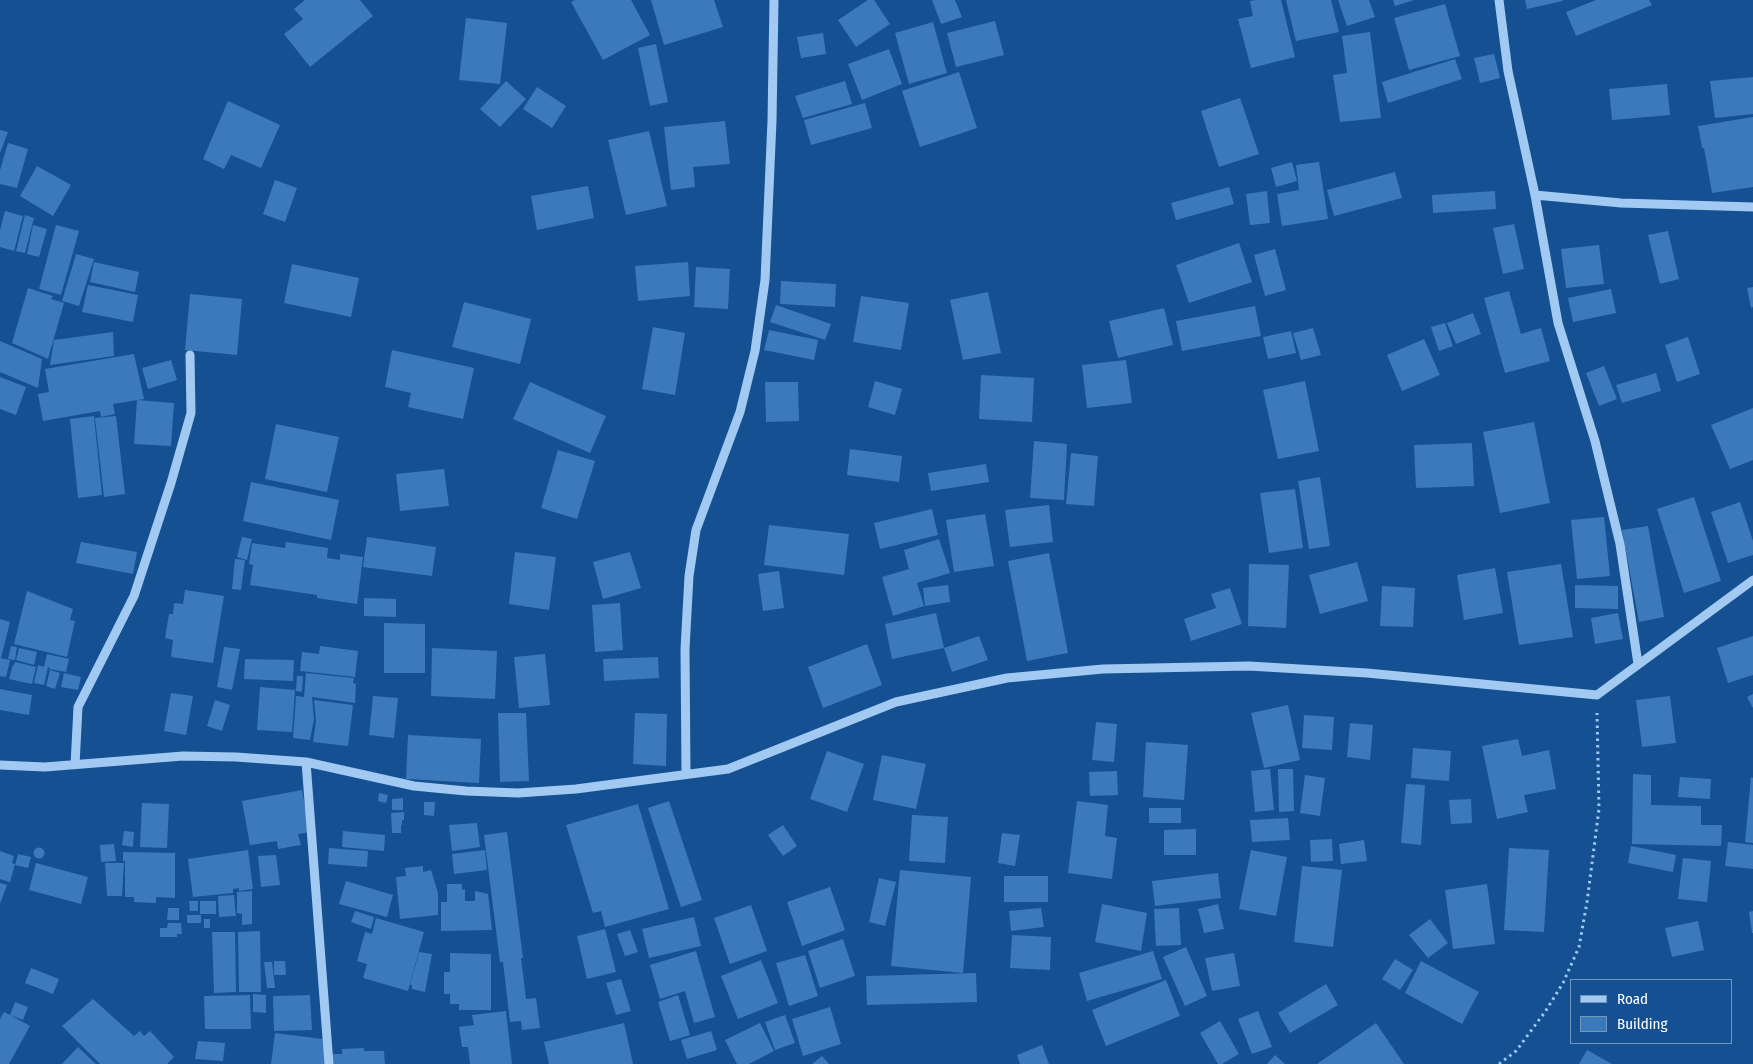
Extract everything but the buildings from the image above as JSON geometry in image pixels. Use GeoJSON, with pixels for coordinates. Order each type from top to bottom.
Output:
{"type":"FeatureCollection","features":[{"type":"Feature","properties":{"kind":"street"},"geometry":{"type":"LineString","coordinates":[[686,774],[685,649],[689,576],[696,530],[740,412],[755,351],[764,280],[772,121],[774,0]]}},
{"type":"Feature","properties":{"kind":"street"},"geometry":{"type":"LineString","coordinates":[[1499,0],[1508,71],[1535,195],[1558,323],[1595,442],[1620,544],[1638,664]]}},
{"type":"Feature","properties":{"kind":"street"},"geometry":{"type":"LineString","coordinates":[[1535,195],[1621,203],[1753,207]]}},
{"type":"Feature","properties":{"kind":"street"},"geometry":{"type":"LineString","coordinates":[[76,765],[78,707],[134,596],[171,483],[191,413],[190,354]]}},
{"type":"Feature","properties":{"kind":"street"},"geometry":{"type":"LineString","coordinates":[[0,765],[45,767],[183,756],[236,757],[306,762],[414,786],[518,793],[576,788],[728,769],[896,702],[1007,678],[1104,669],[1259,667],[1367,673],[1597,695],[1753,580]]}},
{"type":"Feature","properties":{"kind":"street"},"geometry":{"type":"LineString","coordinates":[[306,762],[330,1064]]}},
{"type":"Feature","properties":{"kind":"path"},"geometry":{"type":"LineString","coordinates":[[1499,1064],[1516,1051],[1544,1012],[1563,983],[1579,947],[1587,902],[1599,808],[1597,695]]}}]}
